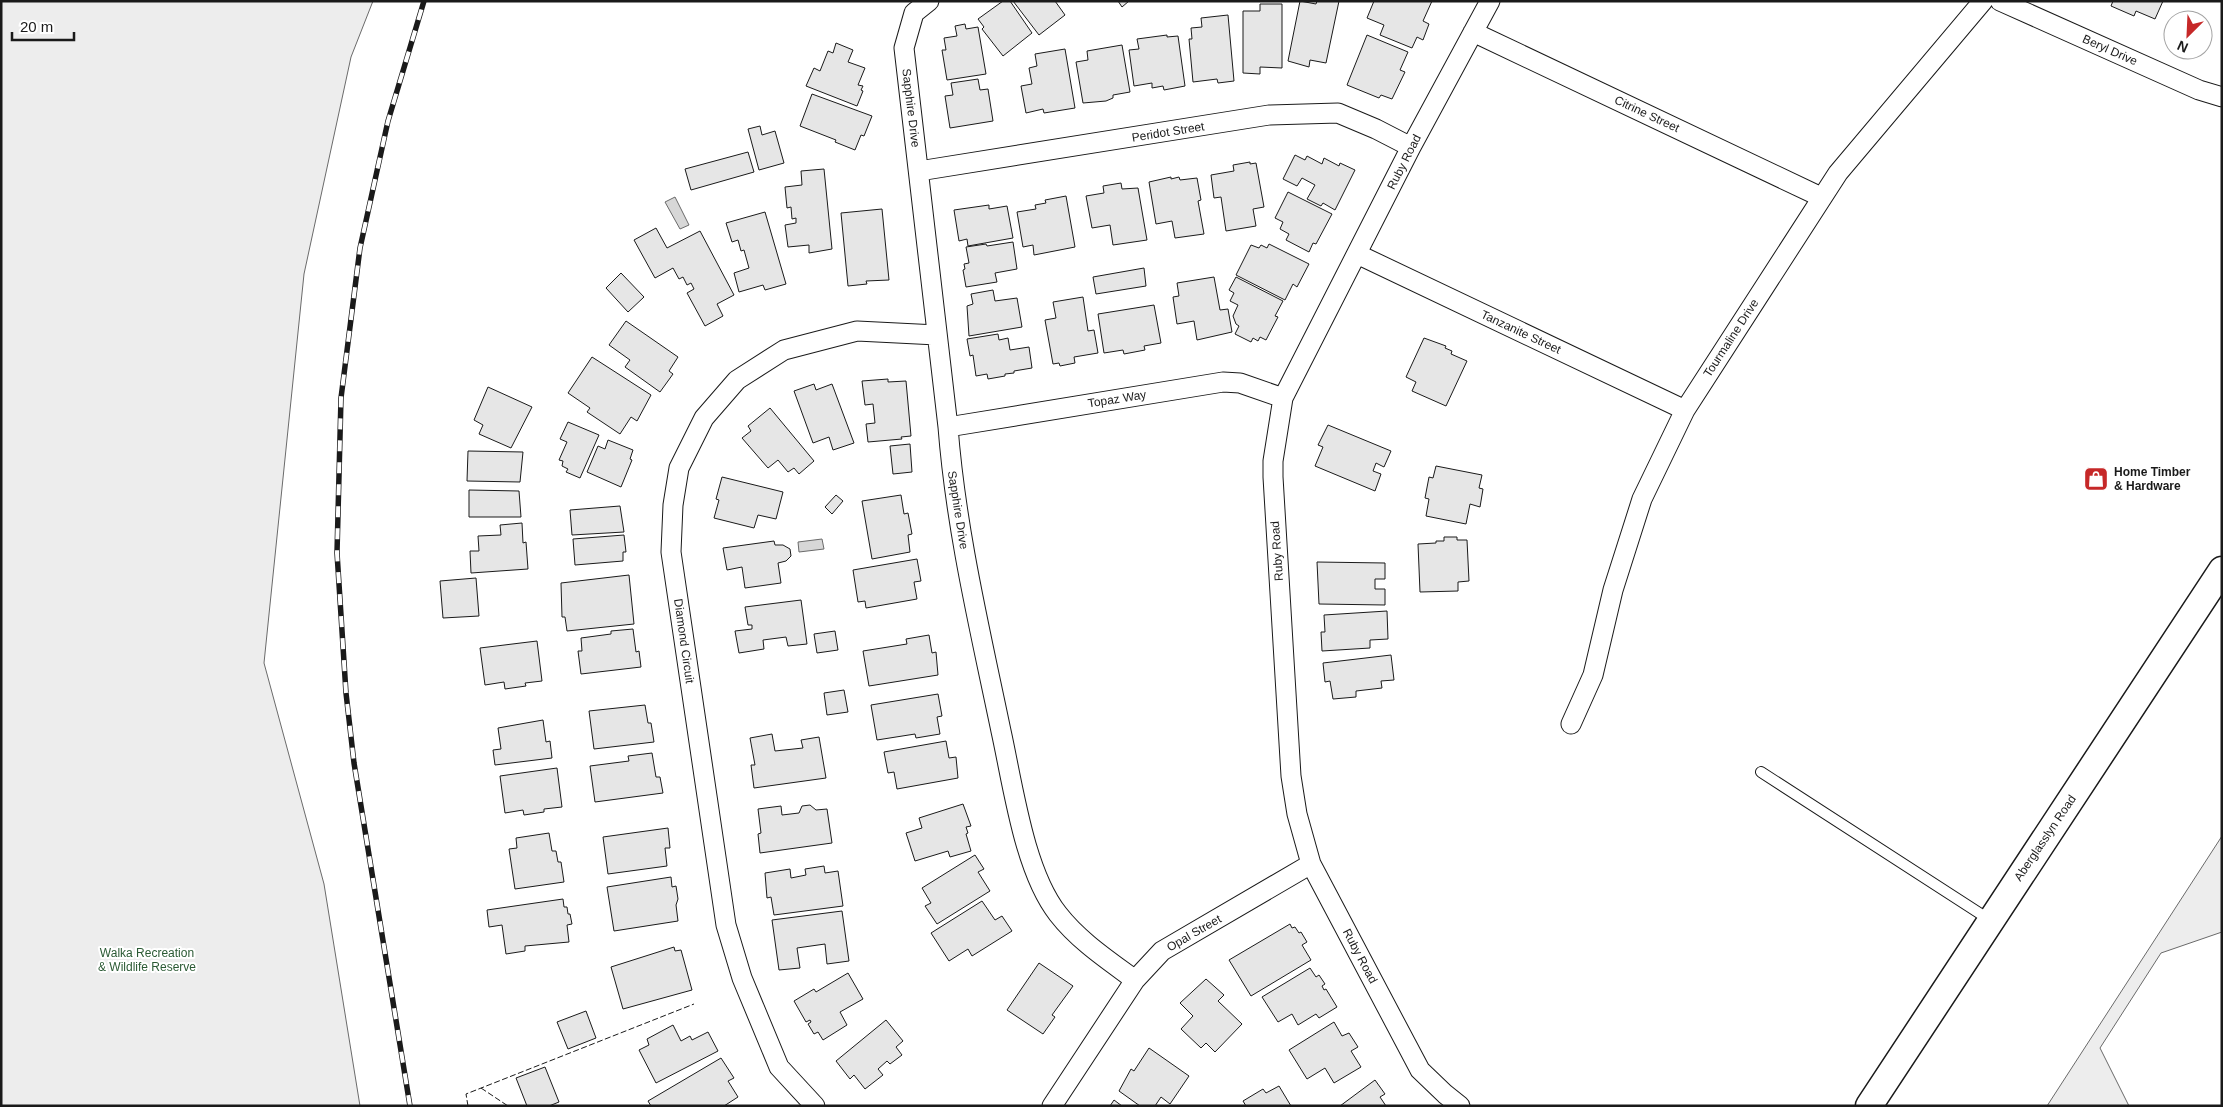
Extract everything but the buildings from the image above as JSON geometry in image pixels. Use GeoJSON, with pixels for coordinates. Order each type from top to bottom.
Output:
{"type":"FeatureCollection","features":[{"type":"Feature","properties":{"kind":"main road","name":"Aberglasslyn Road"},"geometry":{"type":"LineString","coordinates":[[1869,1106],[2222,570]]}},
{"type":"Feature","properties":{"kind":"street","name":"Sapphire Drive"},"geometry":{"type":"LineString","coordinates":[[929,1],[914,12],[904,48],[920,171],[952,479],[969,581],[1024,835],[1038,877],[1058,913],[1089,946],[1135,980]]}},
{"type":"Feature","properties":{"kind":"street","name":"Ruby Road"},"geometry":{"type":"LineString","coordinates":[[1460,1106],[1420,1070],[1311,864],[1297,814],[1291,776],[1274,511],[1273,461],[1283,398],[1412,146],[1490,1]]}},
{"type":"Feature","properties":{"kind":"street","name":"Tourmaline Drive"},"geometry":{"type":"LineString","coordinates":[[1571,724],[1593,675],[1613,590],[1642,499],[1685,410],[1838,173],[1982,1]]}},
{"type":"Feature","properties":{"kind":"street","name":"Beryl Drive"},"geometry":{"type":"LineString","coordinates":[[2000,1],[2199,90],[2222,97]]}},
{"type":"Feature","properties":{"kind":"street","name":"Citrine Street"},"geometry":{"type":"LineString","coordinates":[[1473,32],[1821,197]]}},
{"type":"Feature","properties":{"kind":"street","name":"Peridot Street"},"geometry":{"type":"LineString","coordinates":[[920,171],[1269,115],[1338,113],[1412,146]]}},
{"type":"Feature","properties":{"kind":"street","name":"Tanzanite Street"},"geometry":{"type":"LineString","coordinates":[[1357,254],[1685,410]]}},
{"type":"Feature","properties":{"kind":"street","name":"Diamond Circuit"},"geometry":{"type":"LineString","coordinates":[[815,1106],[779,1067],[742,978],[726,925],[671,552],[673,505],[677,477],[679,468],[710,412],[737,380],[784,350],[856,331],[937,335]]}},
{"type":"Feature","properties":{"kind":"street","name":"Topaz Way"},"geometry":{"type":"LineString","coordinates":[[948,427],[1223,382],[1240,383],[1283,398]]}},
{"type":"Feature","properties":{"kind":"street","name":"Opal Street"},"geometry":{"type":"LineString","coordinates":[[1052,1106],[1135,980],[1162,951],[1311,864]]}},
{"type":"Feature","properties":{"kind":"lane"},"geometry":{"type":"LineString","coordinates":[[1761,772],[1990,920]]}},
{"type":"Feature","properties":{"kind":"shaded area","name":"Walka Recreation & Wildlife Reserve"},"geometry":{"type":"Polygon","coordinates":[[[1,1],[373,1],[351,57],[304,274],[264,663],[324,884],[360,1106],[1,1106],[1,1]]]}},
{"type":"Feature","properties":{"kind":"shaded area"},"geometry":{"type":"Polygon","coordinates":[[[675,197],[689,225],[680,229],[665,202],[675,197]]]}},
{"type":"Feature","properties":{"kind":"shaded area"},"geometry":{"type":"Polygon","coordinates":[[[822,539],[824,549],[799,552],[798,542],[822,539]]]}},
{"type":"Feature","properties":{"kind":"shaded area"},"geometry":{"type":"Polygon","coordinates":[[[2222,836],[2222,932],[2161,953],[2100,1048],[2129,1106],[2047,1106],[2222,836]]]}},
{"type":"Feature","properties":{"kind":"railway"},"geometry":{"type":"LineString","coordinates":[[410,1106],[354,763],[346,693],[337,553],[341,398],[360,248],[388,121],[424,1]]}},
{"type":"Feature","properties":{"kind":"fence"},"geometry":{"type":"LineString","coordinates":[[468,1106],[466,1094],[694,1004]]}},
{"type":"Feature","properties":{"kind":"fence"},"geometry":{"type":"LineString","coordinates":[[481,1088],[508,1106]]}},
{"type":"Feature","properties":{"kind":"place","name":"Home Timber & Hardware"},"geometry":{"type":"Point","coordinates":[2096,479]}}]}
